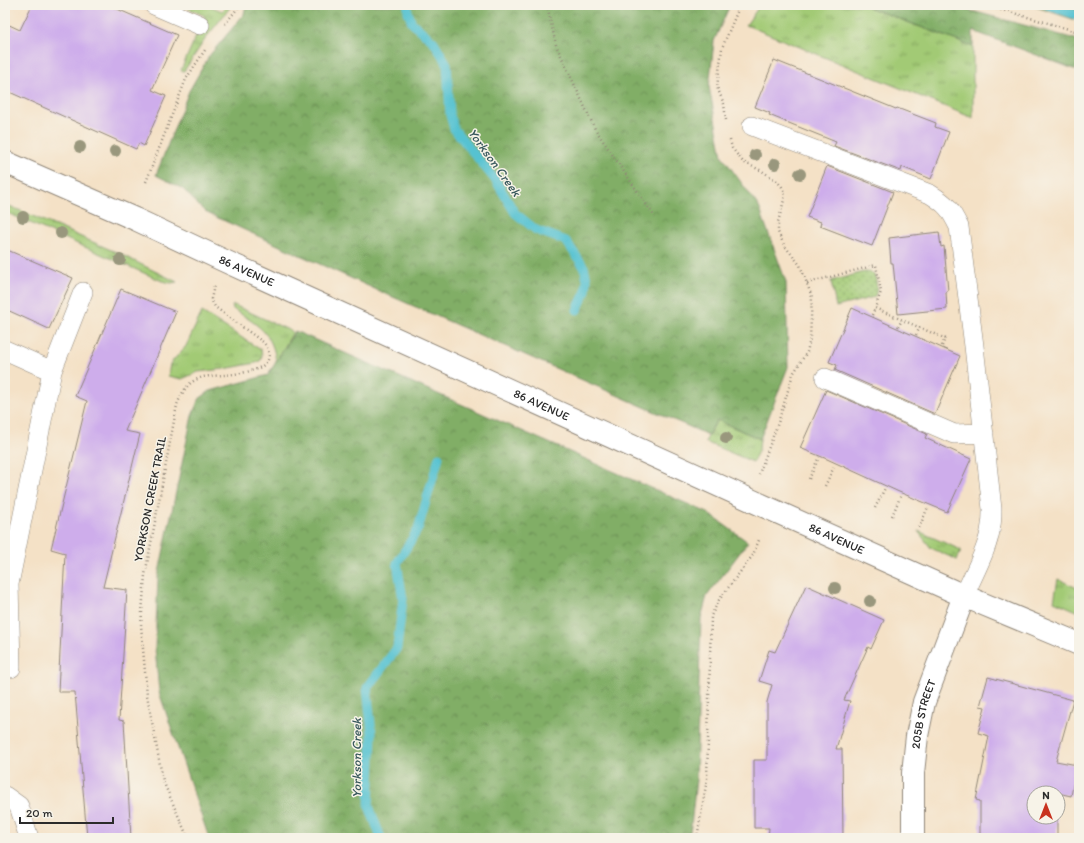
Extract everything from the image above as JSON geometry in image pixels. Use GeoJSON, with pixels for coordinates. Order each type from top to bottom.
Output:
{"type":"FeatureCollection","features":[{"type":"Feature","properties":{"kind":"street","name":"86 AVENUE"},"geometry":{"type":"LineString","coordinates":[[5,162],[136,219],[964,596],[1079,644]]}},
{"type":"Feature","properties":{"kind":"street","name":"205B STREET"},"geometry":{"type":"LineString","coordinates":[[913,838],[913,774],[917,736],[924,702],[964,596]]}},
{"type":"Feature","properties":{"kind":"lane"},"geometry":{"type":"LineString","coordinates":[[154,5],[200,25]]}},
{"type":"Feature","properties":{"kind":"lane"},"geometry":{"type":"LineString","coordinates":[[752,126],[930,194],[943,202],[952,213],[959,227],[992,509],[988,539],[964,596]]}},
{"type":"Feature","properties":{"kind":"lane"},"geometry":{"type":"LineString","coordinates":[[11,668],[7,584],[52,372],[83,292]]}},
{"type":"Feature","properties":{"kind":"lane"},"geometry":{"type":"LineString","coordinates":[[5,350],[52,372]]}},
{"type":"Feature","properties":{"kind":"lane"},"geometry":{"type":"LineString","coordinates":[[825,378],[954,434],[984,433]]}},
{"type":"Feature","properties":{"kind":"lane"},"geometry":{"type":"LineString","coordinates":[[5,796],[20,806],[29,838]]}},
{"type":"Feature","properties":{"kind":"path"},"geometry":{"type":"LineString","coordinates":[[223,26],[237,10],[239,5]]}},
{"type":"Feature","properties":{"kind":"path"},"geometry":{"type":"LineString","coordinates":[[547,5],[556,45],[595,129],[655,217]]}},
{"type":"Feature","properties":{"kind":"path"},"geometry":{"type":"LineString","coordinates":[[727,126],[724,104],[718,87],[722,48],[740,5]]}},
{"type":"Feature","properties":{"kind":"path"},"geometry":{"type":"LineString","coordinates":[[981,5],[1079,32]]}},
{"type":"Feature","properties":{"kind":"path"},"geometry":{"type":"LineString","coordinates":[[146,182],[186,80],[206,48]]}},
{"type":"Feature","properties":{"kind":"path"},"geometry":{"type":"LineString","coordinates":[[729,138],[732,148],[743,162],[762,171],[777,181],[782,187],[785,195],[784,204],[778,222],[778,232],[784,246],[800,265],[812,297],[810,339],[807,352],[793,374],[778,423],[758,475]]}},
{"type":"Feature","properties":{"kind":"path","name":"YORKSON CREEK TRAIL"},"geometry":{"type":"LineString","coordinates":[[188,838],[163,781],[147,695],[141,625],[145,575],[177,405],[182,392],[191,383],[202,377],[233,375],[260,368],[265,364],[268,358],[268,350],[263,342],[215,307],[211,299],[214,285],[204,278],[213,255]]}},
{"type":"Feature","properties":{"kind":"path"},"geometry":{"type":"LineString","coordinates":[[807,283],[876,265],[881,292],[872,315]]}},
{"type":"Feature","properties":{"kind":"path"},"geometry":{"type":"LineString","coordinates":[[875,308],[960,344],[974,346]]}},
{"type":"Feature","properties":{"kind":"path"},"geometry":{"type":"LineString","coordinates":[[898,327],[902,320]]}},
{"type":"Feature","properties":{"kind":"path"},"geometry":{"type":"LineString","coordinates":[[916,335],[920,327]]}},
{"type":"Feature","properties":{"kind":"path"},"geometry":{"type":"LineString","coordinates":[[942,346],[945,338]]}},
{"type":"Feature","properties":{"kind":"path"},"geometry":{"type":"LineString","coordinates":[[809,479],[819,457]]}},
{"type":"Feature","properties":{"kind":"path"},"geometry":{"type":"LineString","coordinates":[[825,486],[835,465]]}},
{"type":"Feature","properties":{"kind":"path"},"geometry":{"type":"LineString","coordinates":[[875,508],[885,488]]}},
{"type":"Feature","properties":{"kind":"path"},"geometry":{"type":"LineString","coordinates":[[892,516],[901,495]]}},
{"type":"Feature","properties":{"kind":"path"},"geometry":{"type":"LineString","coordinates":[[919,528],[928,507]]}},
{"type":"Feature","properties":{"kind":"path"},"geometry":{"type":"LineString","coordinates":[[696,838],[707,779],[711,616],[718,600],[753,555],[759,540]]}},
{"type":"Feature","properties":{"kind":"green space"},"geometry":{"type":"Polygon","coordinates":[[[181,5],[208,5],[222,11],[228,5],[232,5],[206,38],[184,71],[181,70],[205,16],[181,5]]]}},
{"type":"Feature","properties":{"kind":"green space"},"geometry":{"type":"Polygon","coordinates":[[[246,5],[730,5],[714,41],[709,87],[722,156],[759,207],[786,282],[788,367],[760,439],[717,420],[708,435],[377,290],[205,212],[183,189],[156,175],[189,91],[209,56],[244,14],[246,5]]]}},
{"type":"Feature","properties":{"kind":"green space"},"geometry":{"type":"Polygon","coordinates":[[[760,5],[863,5],[973,47],[973,118],[746,25],[760,5]]]}},
{"type":"Feature","properties":{"kind":"green space"},"geometry":{"type":"Polygon","coordinates":[[[863,5],[945,5],[1075,39],[1079,41],[1079,71],[973,31],[973,47],[863,5]]]}},
{"type":"Feature","properties":{"kind":"green space"},"geometry":{"type":"Polygon","coordinates":[[[1030,5],[1079,5],[1079,21],[1030,5]]]}},
{"type":"Feature","properties":{"kind":"green space"},"geometry":{"type":"Polygon","coordinates":[[[5,204],[118,253],[177,282],[171,283],[162,281],[5,212],[5,204]]]}},
{"type":"Feature","properties":{"kind":"green space"},"geometry":{"type":"Polygon","coordinates":[[[864,272],[872,273],[875,277],[877,290],[874,297],[836,307],[831,281],[864,272]]]}},
{"type":"Feature","properties":{"kind":"green space"},"geometry":{"type":"Polygon","coordinates":[[[234,305],[293,332],[276,362],[271,343],[267,336],[256,324],[233,309],[232,306],[234,305]]]}},
{"type":"Feature","properties":{"kind":"green space"},"geometry":{"type":"Polygon","coordinates":[[[202,312],[261,350],[261,360],[256,363],[198,372],[182,379],[168,376],[170,364],[186,346],[202,312]]]}},
{"type":"Feature","properties":{"kind":"green space"},"geometry":{"type":"Polygon","coordinates":[[[295,331],[708,513],[748,542],[707,596],[701,618],[696,780],[689,838],[209,838],[159,692],[155,648],[158,577],[192,416],[199,399],[210,391],[268,375],[295,331]]]}},
{"type":"Feature","properties":{"kind":"green space"},"geometry":{"type":"Polygon","coordinates":[[[717,420],[760,439],[759,449],[753,462],[705,442],[717,420]]]}},
{"type":"Feature","properties":{"kind":"green space"},"geometry":{"type":"Polygon","coordinates":[[[918,531],[961,550],[957,560],[931,548],[918,531]]]}},
{"type":"Feature","properties":{"kind":"green space"},"geometry":{"type":"Polygon","coordinates":[[[1058,579],[1079,589],[1079,612],[1054,601],[1058,579]]]}},
{"type":"Feature","properties":{"kind":"building"},"geometry":{"type":"Polygon","coordinates":[[[32,5],[108,5],[177,35],[152,90],[166,96],[144,146],[139,143],[136,149],[5,90],[5,23],[20,30],[32,5]]]}},
{"type":"Feature","properties":{"kind":"building"},"geometry":{"type":"Polygon","coordinates":[[[774,60],[896,109],[897,108],[936,123],[935,127],[949,132],[931,179],[902,167],[901,171],[834,146],[836,142],[769,115],[770,113],[755,107],[774,60]]]}},
{"type":"Feature","properties":{"kind":"building"},"geometry":{"type":"Polygon","coordinates":[[[827,166],[893,192],[872,246],[820,226],[821,222],[807,217],[827,166]]]}},
{"type":"Feature","properties":{"kind":"building"},"geometry":{"type":"Polygon","coordinates":[[[939,232],[941,247],[944,246],[948,291],[946,292],[947,309],[898,314],[889,238],[939,232]]]}},
{"type":"Feature","properties":{"kind":"building"},"geometry":{"type":"Polygon","coordinates":[[[5,249],[73,278],[49,329],[5,309],[5,249]]]}},
{"type":"Feature","properties":{"kind":"building"},"geometry":{"type":"Polygon","coordinates":[[[121,289],[176,312],[125,431],[140,434],[103,587],[127,590],[119,720],[124,721],[131,838],[87,838],[75,692],[58,692],[65,553],[51,549],[87,401],[75,396],[121,289]]]}},
{"type":"Feature","properties":{"kind":"building"},"geometry":{"type":"Polygon","coordinates":[[[852,308],[960,356],[935,414],[835,370],[837,365],[829,362],[852,308]]]}},
{"type":"Feature","properties":{"kind":"building"},"geometry":{"type":"Polygon","coordinates":[[[826,390],[927,434],[925,438],[971,459],[947,512],[800,448],[826,390]]]}},
{"type":"Feature","properties":{"kind":"building"},"geometry":{"type":"Polygon","coordinates":[[[806,585],[884,620],[871,649],[868,647],[844,700],[850,701],[836,749],[842,749],[843,838],[768,838],[769,828],[754,828],[754,760],[767,760],[767,702],[772,685],[759,681],[769,650],[775,652],[806,585]]]}},
{"type":"Feature","properties":{"kind":"building"},"geometry":{"type":"Polygon","coordinates":[[[988,677],[1073,700],[1056,761],[1077,765],[1071,796],[1066,795],[1066,785],[1026,785],[1026,825],[1057,825],[1057,838],[980,838],[980,801],[976,800],[989,736],[978,733],[985,707],[980,706],[988,677]]]}},
{"type":"Feature","properties":{"kind":"waterway","name":"Yorkson Creek"},"geometry":{"type":"LineString","coordinates":[[408,5],[408,12],[412,23],[434,42],[447,64],[450,115],[454,129],[496,181],[515,213],[536,230],[566,241],[584,267],[587,279],[586,291],[577,310]]}},
{"type":"Feature","properties":{"kind":"waterway"},"geometry":{"type":"LineString","coordinates":[[1048,5],[1079,16]]}},
{"type":"Feature","properties":{"kind":"waterway","name":"Yorkson Creek"},"geometry":{"type":"LineString","coordinates":[[381,838],[369,806],[372,734],[367,688],[397,648],[403,599],[397,563],[418,529],[439,457]]}}]}
